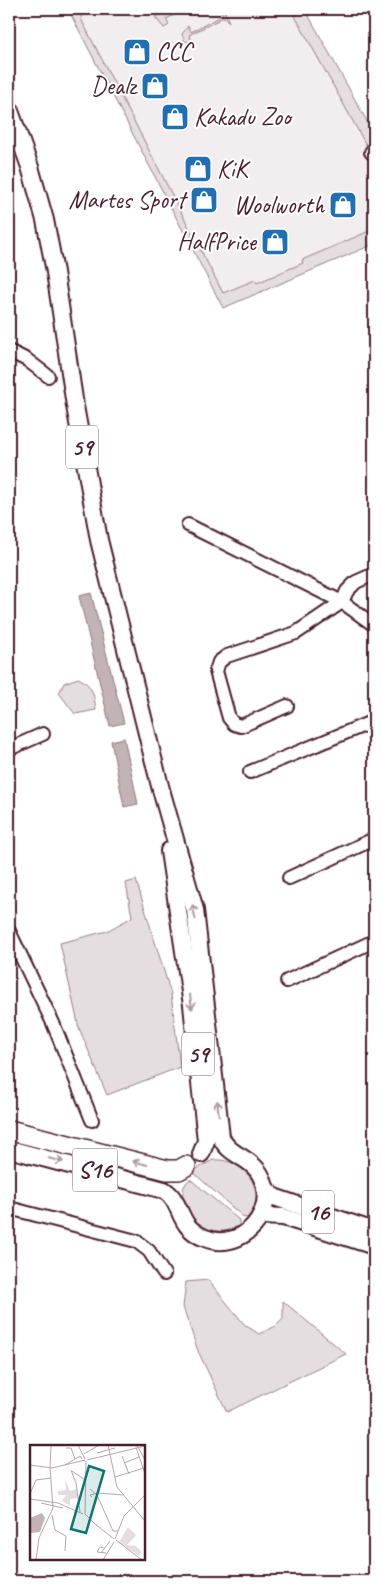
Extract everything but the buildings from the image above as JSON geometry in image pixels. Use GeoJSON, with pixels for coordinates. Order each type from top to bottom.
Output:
{"type":"FeatureCollection","features":[{"type":"Feature","properties":{"kind":"highway","name":"S16"},"geometry":{"type":"LineString","coordinates":[[9,1130],[167,1170],[179,1170],[194,1160]]}},
{"type":"Feature","properties":{"kind":"main road","name":"59"},"geometry":{"type":"LineString","coordinates":[[9,108],[30,167],[45,220],[99,540],[160,786],[195,910],[221,1137],[232,1152]]}},
{"type":"Feature","properties":{"kind":"main road","name":"59"},"geometry":{"type":"LineString","coordinates":[[160,786],[197,1042],[206,1141],[194,1160]]}},
{"type":"Feature","properties":{"kind":"main road","name":"S16"},"geometry":{"type":"LineString","coordinates":[[9,1149],[158,1187],[169,1192],[175,1203]]}},
{"type":"Feature","properties":{"kind":"main road"},"geometry":{"type":"LineString","coordinates":[[232,1152],[222,1150],[194,1160],[178,1179],[175,1203],[186,1225],[206,1239],[218,1241],[242,1236],[252,1229],[261,1216]]}},
{"type":"Feature","properties":{"kind":"main road","name":"16"},"geometry":{"type":"LineString","coordinates":[[232,1152],[244,1157],[254,1165],[261,1176],[265,1188],[264,1207],[261,1216],[283,1217],[374,1246]]}},
{"type":"Feature","properties":{"kind":"main road","name":"16"},"geometry":{"type":"LineString","coordinates":[[265,1188],[274,1198],[374,1231]]}},
{"type":"Feature","properties":{"kind":"street"},"geometry":{"type":"LineString","coordinates":[[9,351],[27,360],[48,376]]}},
{"type":"Feature","properties":{"kind":"street"},"geometry":{"type":"LineString","coordinates":[[188,525],[342,602],[374,625]]}},
{"type":"Feature","properties":{"kind":"street"},"geometry":{"type":"LineString","coordinates":[[287,706],[241,726],[234,724],[228,718],[216,671],[218,662],[227,656],[296,633],[342,602],[347,591],[356,582],[374,574]]}},
{"type":"Feature","properties":{"kind":"street"},"geometry":{"type":"LineString","coordinates":[[250,772],[374,721]]}},
{"type":"Feature","properties":{"kind":"street"},"geometry":{"type":"LineString","coordinates":[[9,749],[43,734]]}},
{"type":"Feature","properties":{"kind":"street"},"geometry":{"type":"LineString","coordinates":[[289,878],[374,839]]}},
{"type":"Feature","properties":{"kind":"street"},"geometry":{"type":"LineString","coordinates":[[9,931],[53,1023],[92,1120]]}},
{"type":"Feature","properties":{"kind":"street"},"geometry":{"type":"LineString","coordinates":[[287,981],[374,940]]}},
{"type":"Feature","properties":{"kind":"street"},"geometry":{"type":"LineString","coordinates":[[9,1208],[136,1241],[149,1251],[164,1274]]}},
{"type":"Feature","properties":{"kind":"shaded area"},"geometry":{"type":"Polygon","coordinates":[[[68,9],[305,9],[374,134],[374,244],[223,308],[68,9]]]}},
{"type":"Feature","properties":{"kind":"shaded area"},"geometry":{"type":"Polygon","coordinates":[[[68,9],[80,9],[82,21],[223,293],[255,280],[257,283],[303,263],[302,260],[374,229],[374,244],[223,308],[68,9]]]}},
{"type":"Feature","properties":{"kind":"shaded area"},"geometry":{"type":"Polygon","coordinates":[[[172,9],[187,9],[166,19],[169,25],[164,28],[155,17],[172,9]]]}},
{"type":"Feature","properties":{"kind":"shaded area"},"geometry":{"type":"Polygon","coordinates":[[[220,9],[224,10],[229,22],[224,17],[189,35],[192,41],[185,42],[182,34],[188,26],[191,32],[223,15],[220,9]]]}},
{"type":"Feature","properties":{"kind":"shaded area"},"geometry":{"type":"Polygon","coordinates":[[[291,9],[305,9],[374,134],[374,140],[366,145],[291,9]]]}},
{"type":"Feature","properties":{"kind":"shaded area"},"geometry":{"type":"Polygon","coordinates":[[[91,593],[124,723],[110,726],[79,596],[91,593]]]}},
{"type":"Feature","properties":{"kind":"shaded area"},"geometry":{"type":"Polygon","coordinates":[[[78,678],[90,687],[96,710],[75,714],[59,693],[64,683],[78,678]]]}},
{"type":"Feature","properties":{"kind":"shaded area"},"geometry":{"type":"Polygon","coordinates":[[[124,738],[138,804],[124,807],[111,741],[124,738]]]}},
{"type":"Feature","properties":{"kind":"shaded area"},"geometry":{"type":"Polygon","coordinates":[[[136,880],[171,994],[180,1067],[107,1095],[79,1028],[60,943],[107,931],[132,917],[126,883],[136,880]]]}},
{"type":"Feature","properties":{"kind":"shaded area"},"geometry":{"type":"Polygon","coordinates":[[[213,1160],[235,1164],[251,1178],[256,1198],[254,1208],[247,1218],[243,1217],[195,1174],[195,1170],[213,1160]]]}},
{"type":"Feature","properties":{"kind":"shaded area"},"geometry":{"type":"Polygon","coordinates":[[[190,1179],[239,1220],[239,1225],[226,1231],[213,1230],[202,1225],[193,1217],[186,1207],[183,1197],[184,1187],[190,1179]]]}},
{"type":"Feature","properties":{"kind":"shaded area"},"geometry":{"type":"Polygon","coordinates":[[[208,1280],[245,1325],[259,1334],[276,1326],[283,1319],[283,1301],[346,1354],[227,1412],[198,1351],[183,1307],[186,1282],[208,1280]]]}},
{"type":"Feature","properties":{"kind":"place","name":"CCC"},"geometry":{"type":"Point","coordinates":[137,52]}},
{"type":"Feature","properties":{"kind":"place","name":"Dealz"},"geometry":{"type":"Point","coordinates":[155,86]}},
{"type":"Feature","properties":{"kind":"place","name":"Kakadu Zoo"},"geometry":{"type":"Point","coordinates":[175,117]}},
{"type":"Feature","properties":{"kind":"place","name":"KiK"},"geometry":{"type":"Point","coordinates":[198,169]}},
{"type":"Feature","properties":{"kind":"place","name":"Martes Sport"},"geometry":{"type":"Point","coordinates":[204,200]}},
{"type":"Feature","properties":{"kind":"place","name":"Woolworth"},"geometry":{"type":"Point","coordinates":[343,205]}},
{"type":"Feature","properties":{"kind":"place","name":"HalfPrice"},"geometry":{"type":"Point","coordinates":[275,242]}}]}
